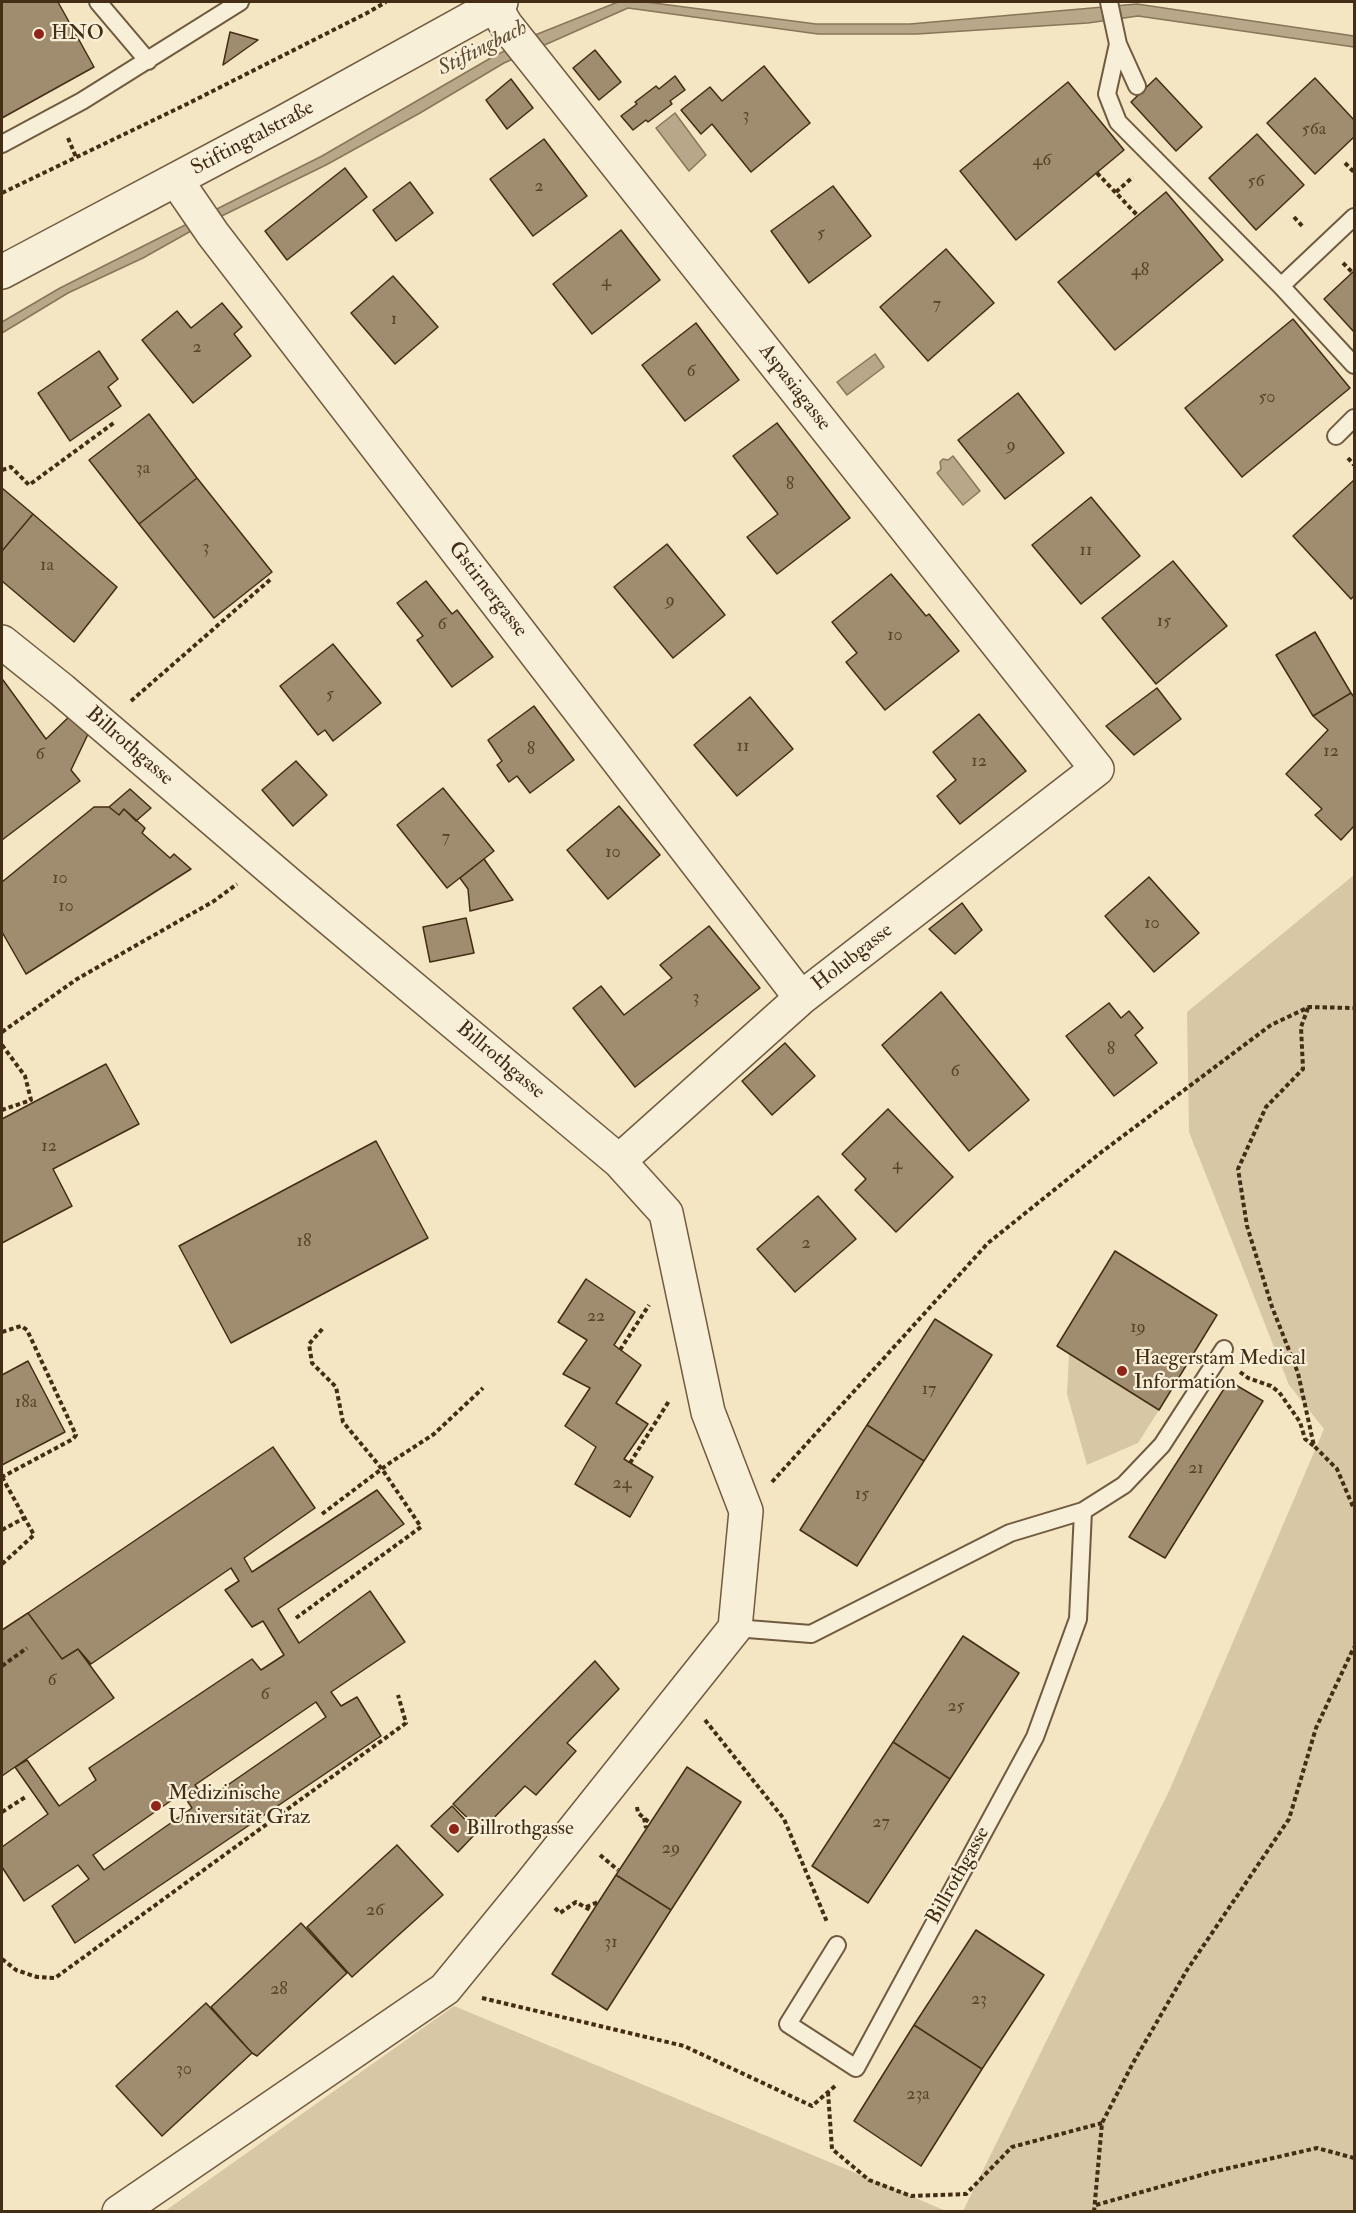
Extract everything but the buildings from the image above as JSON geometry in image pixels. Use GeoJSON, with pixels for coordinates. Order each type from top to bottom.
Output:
{"type":"FeatureCollection","features":[{"type":"Feature","properties":{"kind":"street","name":"Aspasiagasse"},"geometry":{"type":"LineString","coordinates":[[500,10],[535,62],[1097,769]]}},
{"type":"Feature","properties":{"kind":"street","name":"Stiftingtalstraße"},"geometry":{"type":"LineString","coordinates":[[2,272],[500,10]]}},
{"type":"Feature","properties":{"kind":"street","name":"Gstirnergasse"},"geometry":{"type":"LineString","coordinates":[[176,180],[213,234],[801,998]]}},
{"type":"Feature","properties":{"kind":"street","name":"Billrothgasse"},"geometry":{"type":"LineString","coordinates":[[2,642],[103,724],[265,864],[619,1161],[666,1213],[708,1412],[746,1511],[735,1628]]}},
{"type":"Feature","properties":{"kind":"street","name":"Holubgasse"},"geometry":{"type":"LineString","coordinates":[[619,1161],[801,998],[1097,769]]}},
{"type":"Feature","properties":{"kind":"street"},"geometry":{"type":"LineString","coordinates":[[118,2211],[445,1989],[735,1628]]}},
{"type":"Feature","properties":{"kind":"lane"},"geometry":{"type":"LineString","coordinates":[[98,2],[148,61]]}},
{"type":"Feature","properties":{"kind":"lane"},"geometry":{"type":"LineString","coordinates":[[2,144],[82,101],[240,2]]}},
{"type":"Feature","properties":{"kind":"lane"},"geometry":{"type":"LineString","coordinates":[[1109,2],[1118,44],[1137,86]]}},
{"type":"Feature","properties":{"kind":"lane"},"geometry":{"type":"LineString","coordinates":[[1118,44],[1107,94],[1118,122],[1281,286],[1354,365]]}},
{"type":"Feature","properties":{"kind":"lane"},"geometry":{"type":"LineString","coordinates":[[1281,286],[1354,217]]}},
{"type":"Feature","properties":{"kind":"lane"},"geometry":{"type":"LineString","coordinates":[[1336,436],[1354,418]]}},
{"type":"Feature","properties":{"kind":"lane"},"geometry":{"type":"LineString","coordinates":[[735,1628],[811,1634],[1010,1533],[1083,1511],[1124,1485],[1162,1445],[1223,1351]]}},
{"type":"Feature","properties":{"kind":"lane","name":"Billrothgasse"},"geometry":{"type":"LineString","coordinates":[[856,2068],[1035,1737],[1078,1619],[1083,1511]]}},
{"type":"Feature","properties":{"kind":"lane"},"geometry":{"type":"LineString","coordinates":[[837,1945],[788,2024],[856,2068]]}},
{"type":"Feature","properties":{"kind":"path"},"geometry":{"type":"LineString","coordinates":[[2,193],[189,103],[386,2]]}},
{"type":"Feature","properties":{"kind":"path"},"geometry":{"type":"LineString","coordinates":[[1346,163],[1354,172]]}},
{"type":"Feature","properties":{"kind":"path"},"geometry":{"type":"LineString","coordinates":[[1097,173],[1138,216]]}},
{"type":"Feature","properties":{"kind":"path"},"geometry":{"type":"LineString","coordinates":[[2,470],[11,466],[29,485],[115,422]]}},
{"type":"Feature","properties":{"kind":"path"},"geometry":{"type":"LineString","coordinates":[[103,724],[272,578]]}},
{"type":"Feature","properties":{"kind":"path"},"geometry":{"type":"LineString","coordinates":[[2,1032],[77,979],[214,901],[265,864]]}},
{"type":"Feature","properties":{"kind":"path"},"geometry":{"type":"LineString","coordinates":[[1309,1006],[1301,1027],[1303,1069],[1266,1107],[1238,1169],[1247,1226],[1272,1307],[1298,1373],[1314,1446]]}},
{"type":"Feature","properties":{"kind":"path"},"geometry":{"type":"LineString","coordinates":[[746,1511],[988,1243],[1099,1154],[1271,1025],[1309,1006],[1354,1008]]}},
{"type":"Feature","properties":{"kind":"path"},"geometry":{"type":"LineString","coordinates":[[2,1046],[25,1076],[32,1100],[2,1110]]}},
{"type":"Feature","properties":{"kind":"path"},"geometry":{"type":"LineString","coordinates":[[2,1332],[21,1326],[27,1330],[76,1434],[73,1439],[2,1476],[34,1534],[2,1564]]}},
{"type":"Feature","properties":{"kind":"path"},"geometry":{"type":"LineString","coordinates":[[296,1618],[422,1527],[382,1469],[343,1422],[336,1387],[312,1363],[309,1344],[324,1327]]}},
{"type":"Feature","properties":{"kind":"path"},"geometry":{"type":"LineString","coordinates":[[1223,1351],[1233,1367],[1248,1378],[1271,1386],[1279,1392],[1300,1422],[1305,1439],[1337,1469],[1354,1509]]}},
{"type":"Feature","properties":{"kind":"path"},"geometry":{"type":"LineString","coordinates":[[322,1514],[434,1434],[483,1388]]}},
{"type":"Feature","properties":{"kind":"path"},"geometry":{"type":"LineString","coordinates":[[2,1530],[24,1518]]}},
{"type":"Feature","properties":{"kind":"path"},"geometry":{"type":"LineString","coordinates":[[1094,2211],[1102,2123],[1133,2063],[1187,1970],[1289,1819],[1316,1728],[1354,1647]]}},
{"type":"Feature","properties":{"kind":"path"},"geometry":{"type":"LineString","coordinates":[[2,1666],[27,1648]]}},
{"type":"Feature","properties":{"kind":"path"},"geometry":{"type":"LineString","coordinates":[[684,1693],[784,1819],[837,1945]]}},
{"type":"Feature","properties":{"kind":"path"},"geometry":{"type":"LineString","coordinates":[[2,1959],[16,1970],[38,1977],[55,1978],[406,1723],[399,1695]]}},
{"type":"Feature","properties":{"kind":"path"},"geometry":{"type":"LineString","coordinates":[[2,1812],[27,1796]]}},
{"type":"Feature","properties":{"kind":"path"},"geometry":{"type":"LineString","coordinates":[[644,1818],[646,1828]]}},
{"type":"Feature","properties":{"kind":"path"},"geometry":{"type":"LineString","coordinates":[[599,1854],[618,1870]]}},
{"type":"Feature","properties":{"kind":"path"},"geometry":{"type":"LineString","coordinates":[[560,1913],[576,1902],[592,1911]]}},
{"type":"Feature","properties":{"kind":"path"},"geometry":{"type":"LineString","coordinates":[[586,1908],[598,1902]]}},
{"type":"Feature","properties":{"kind":"path"},"geometry":{"type":"LineString","coordinates":[[445,1989],[684,2046],[812,2106],[856,2068]]}},
{"type":"Feature","properties":{"kind":"path"},"geometry":{"type":"LineString","coordinates":[[828,2092],[832,2149],[869,2180],[911,2196],[966,2194],[1012,2147],[1102,2123]]}},
{"type":"Feature","properties":{"kind":"path"},"geometry":{"type":"LineString","coordinates":[[1095,2205],[1212,2172],[1317,2148],[1354,2158]]}},
{"type":"Feature","properties":{"kind":"shaded area","name":"Stiftingbach"},"geometry":{"type":"Polygon","coordinates":[[[618,2],[646,2],[816,24],[910,24],[1137,4],[1354,36],[1354,47],[1138,16],[1088,23],[917,34],[818,34],[628,8],[504,63],[326,165],[191,231],[143,258],[68,293],[2,333],[2,322],[60,288],[322,156],[489,59],[535,35],[618,2]]]}},
{"type":"Feature","properties":{"kind":"shaded area"},"geometry":{"type":"Polygon","coordinates":[[[675,113],[706,155],[689,171],[656,128],[675,113]]]}},
{"type":"Feature","properties":{"kind":"shaded area"},"geometry":{"type":"Polygon","coordinates":[[[875,354],[884,367],[847,395],[837,382],[875,354]]]}},
{"type":"Feature","properties":{"kind":"shaded area"},"geometry":{"type":"Polygon","coordinates":[[[953,456],[980,491],[963,505],[937,473],[941,469],[940,462],[953,456]]]}},
{"type":"Feature","properties":{"kind":"shaded area"},"geometry":{"type":"Polygon","coordinates":[[[1354,875],[1354,2211],[963,2211],[1170,1789],[1324,1429],[1289,1385],[1189,1132],[1187,1012],[1354,875]]]}},
{"type":"Feature","properties":{"kind":"shaded area"},"geometry":{"type":"Polygon","coordinates":[[[1069,1354],[1159,1410],[1138,1443],[1087,1465],[1067,1394],[1069,1354]]]}},
{"type":"Feature","properties":{"kind":"shaded area"},"geometry":{"type":"Polygon","coordinates":[[[454,2006],[911,2196],[946,2211],[165,2211],[454,2006]]]}},
{"type":"Feature","properties":{"kind":"place","name":"HNO"},"geometry":{"type":"Point","coordinates":[39,34]}},
{"type":"Feature","properties":{"kind":"place","name":"Haegerstam Medical Information"},"geometry":{"type":"Point","coordinates":[1122,1371]}},
{"type":"Feature","properties":{"kind":"place","name":"Medizinische Universität Graz"},"geometry":{"type":"Point","coordinates":[156,1806]}},
{"type":"Feature","properties":{"kind":"place","name":"Billrothgasse"},"geometry":{"type":"Point","coordinates":[454,1829]}}]}
